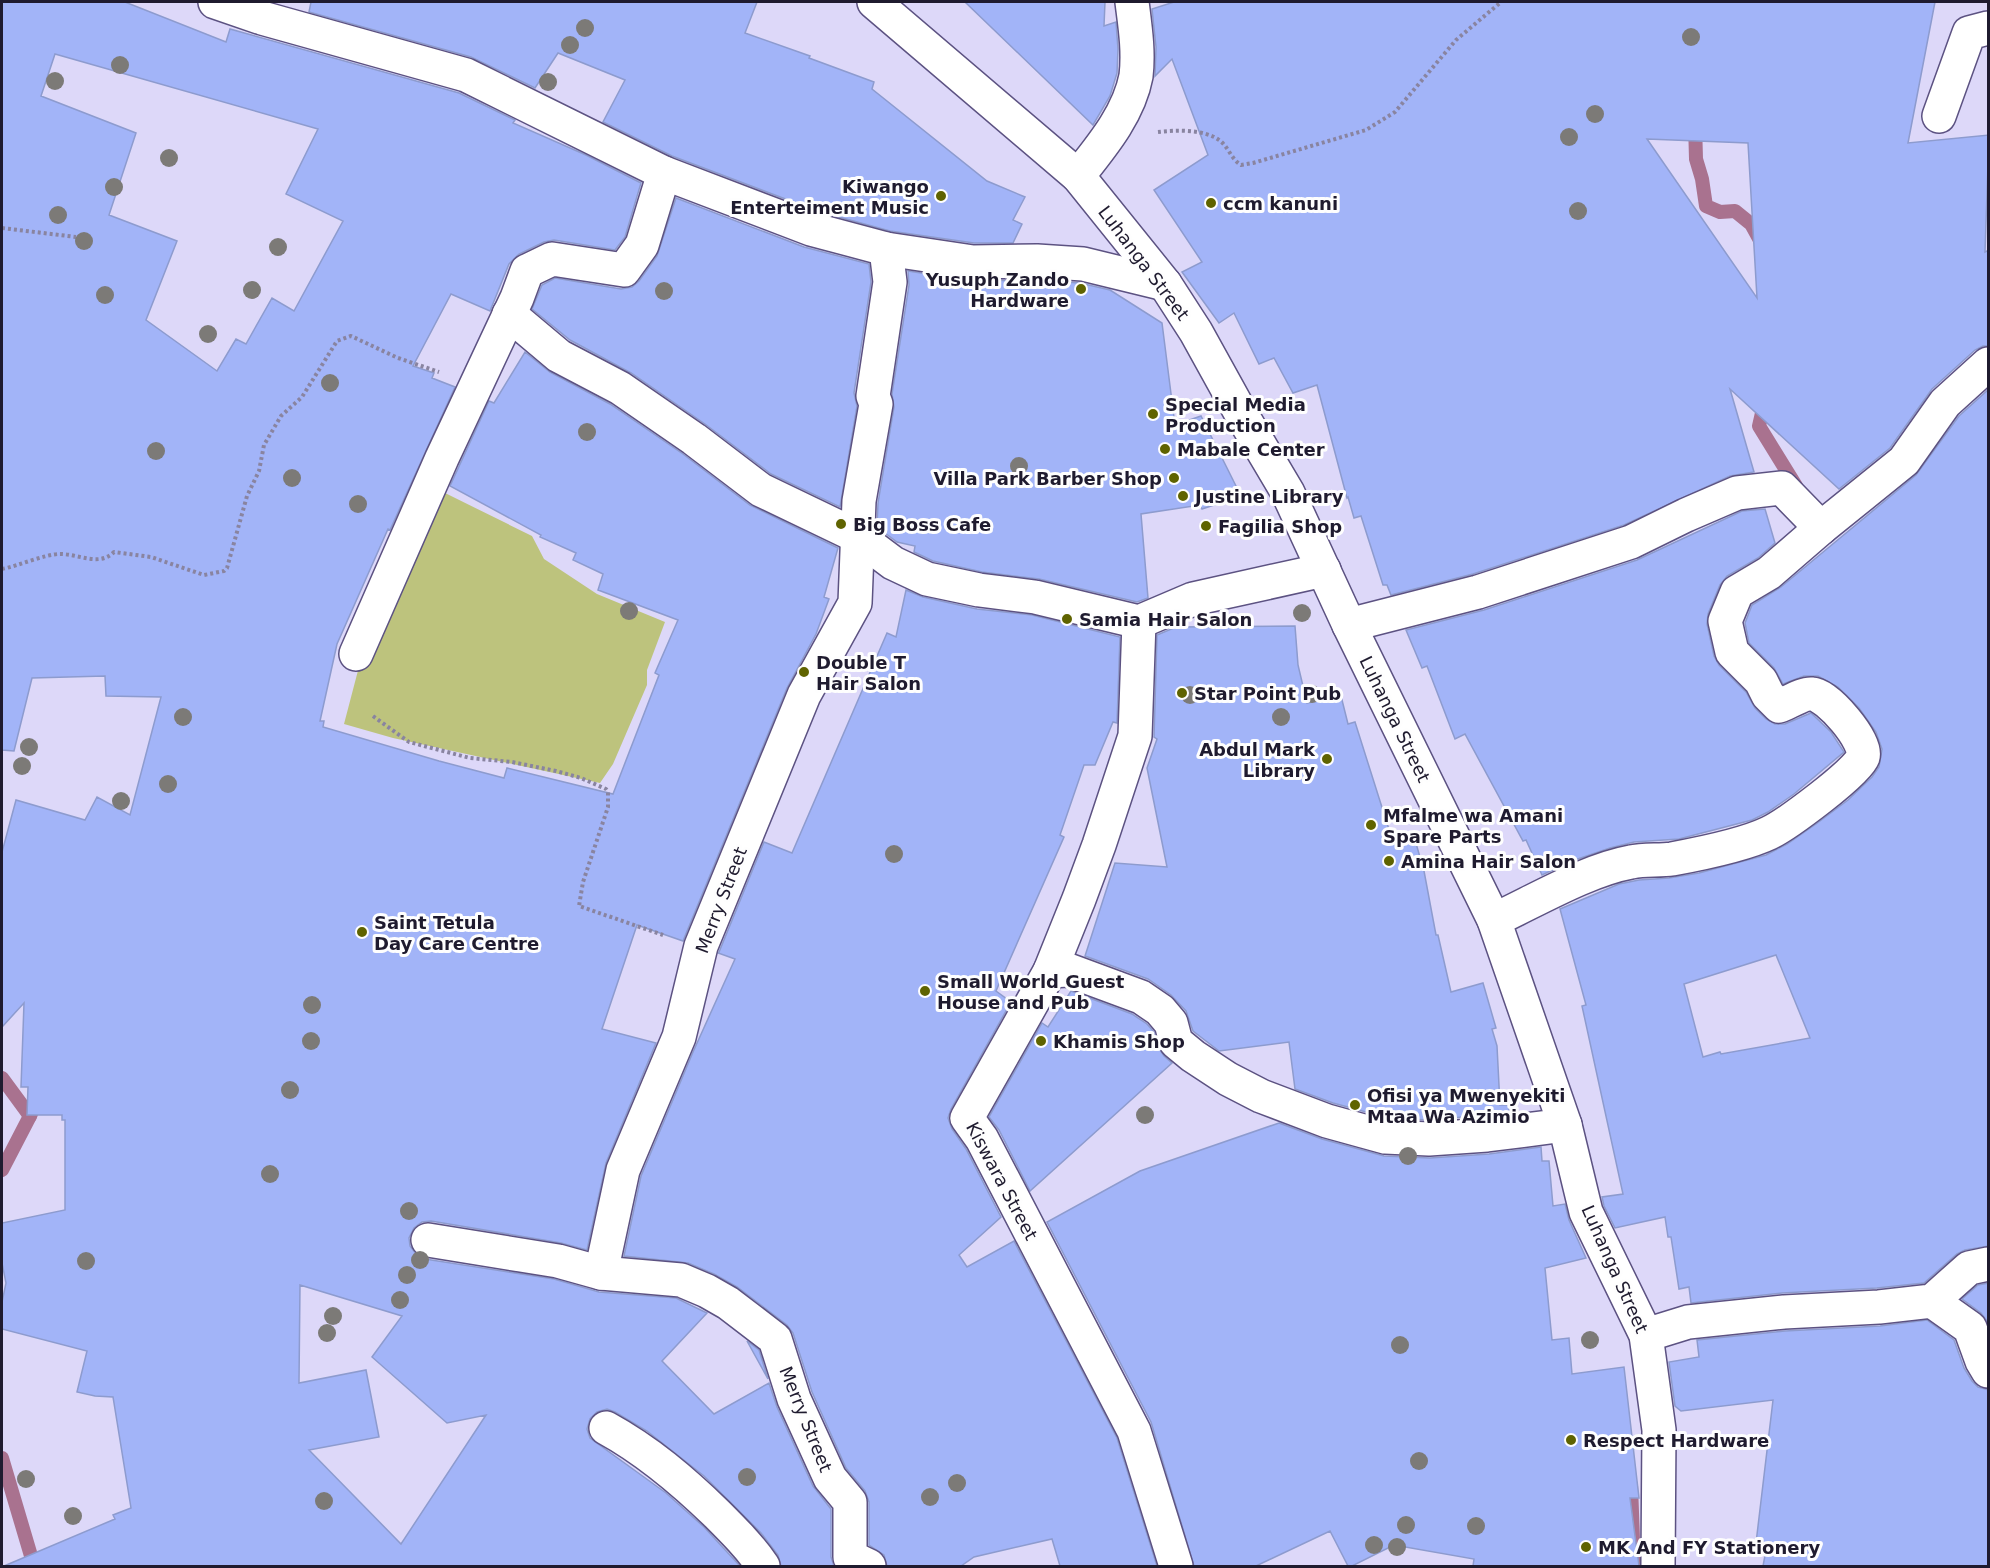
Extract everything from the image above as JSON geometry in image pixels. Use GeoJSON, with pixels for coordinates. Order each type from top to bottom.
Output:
{"type":"FeatureCollection","features":[{"type":"Feature","properties":{"kind":"street"},"geometry":{"type":"LineString","coordinates":[[215,2],[262,18],[466,75],[664,173],[811,229],[886,249],[973,262],[1037,261],[1083,264],[1165,284]]}},
{"type":"Feature","properties":{"kind":"street","name":"Luhanga Street"},"geometry":{"type":"LineString","coordinates":[[874,2],[1078,176],[1165,284],[1196,332],[1288,493],[1349,625],[1494,920],[1565,1125],[1586,1212],[1646,1335],[1659,1430],[1658,1566]]}},
{"type":"Feature","properties":{"kind":"street"},"geometry":{"type":"LineString","coordinates":[[1078,176],[1107,140],[1129,98],[1136,76],[1137,50],[1132,2]]}},
{"type":"Feature","properties":{"kind":"street"},"geometry":{"type":"LineString","coordinates":[[1939,116],[1968,33],[1989,28]]}},
{"type":"Feature","properties":{"kind":"street"},"geometry":{"type":"LineString","coordinates":[[356,654],[527,271],[552,259],[624,270],[642,244],[664,173]]}},
{"type":"Feature","properties":{"kind":"street","name":"Merry Street"},"geometry":{"type":"LineString","coordinates":[[601,1273],[623,1170],[679,1037],[701,946],[804,695],[855,603],[859,501],[876,404],[873,396],[890,282],[886,249]]}},
{"type":"Feature","properties":{"kind":"street"},"geometry":{"type":"LineString","coordinates":[[509,314],[559,356],[620,388],[694,439],[761,490],[857,536],[893,563],[927,579],[979,590],[1035,597],[1139,622],[1193,599],[1324,570]]}},
{"type":"Feature","properties":{"kind":"street"},"geometry":{"type":"LineString","coordinates":[[1494,920],[1589,875],[1631,862],[1671,859],[1720,849],[1769,833],[1820,799],[1863,760],[1865,750],[1861,740],[1823,697],[1811,693],[1779,706],[1768,695],[1761,681],[1732,652],[1725,621],[1737,592],[1769,573],[1904,461],[1945,403],[1989,364]]}},
{"type":"Feature","properties":{"kind":"street"},"geometry":{"type":"LineString","coordinates":[[1349,625],[1478,592],[1631,542],[1686,515],[1737,494],[1782,488],[1821,528]]}},
{"type":"Feature","properties":{"kind":"street","name":"Kiswara Street"},"geometry":{"type":"LineString","coordinates":[[1139,622],[1135,736],[1079,899],[1050,971],[966,1118],[982,1139],[1134,1431],[1176,1566]]}},
{"type":"Feature","properties":{"kind":"street"},"geometry":{"type":"LineString","coordinates":[[1050,971],[1068,970],[1141,997],[1160,1010],[1171,1023],[1176,1042],[1193,1056],[1261,1096],[1327,1121],[1385,1137],[1429,1139],[1486,1136],[1565,1125]]}},
{"type":"Feature","properties":{"kind":"street","name":"Merry Street"},"geometry":{"type":"LineString","coordinates":[[428,1240],[558,1261],[601,1273],[681,1280],[728,1303],[775,1339],[794,1399],[816,1449],[830,1478],[850,1502],[850,1557],[868,1566]]}},
{"type":"Feature","properties":{"kind":"street"},"geometry":{"type":"LineString","coordinates":[[1646,1335],[1688,1322],[1932,1301],[1969,1268],[1989,1264]]}},
{"type":"Feature","properties":{"kind":"street"},"geometry":{"type":"LineString","coordinates":[[1932,1301],[1970,1328],[1982,1361],[1989,1371]]}},
{"type":"Feature","properties":{"kind":"street"},"geometry":{"type":"LineString","coordinates":[[606,1428],[632,1442],[677,1477],[751,1548],[763,1566]]}},
{"type":"Feature","properties":{"kind":"path"},"geometry":{"type":"LineString","coordinates":[[1107,140],[1165,131],[1198,132],[1220,140],[1233,159],[1241,165],[1366,130],[1395,112],[1456,40],[1501,2]]}},
{"type":"Feature","properties":{"kind":"path"},"geometry":{"type":"LineString","coordinates":[[2,228],[76,237]]}},
{"type":"Feature","properties":{"kind":"path"},"geometry":{"type":"LineString","coordinates":[[2,569],[59,554],[93,560],[108,558],[114,552],[151,557],[204,575],[224,571],[227,568],[247,496],[259,471],[264,445],[281,416],[302,398],[337,341],[351,336],[398,358],[438,372],[475,391]]}},
{"type":"Feature","properties":{"kind":"path"},"geometry":{"type":"LineString","coordinates":[[373,716],[409,742],[470,758],[512,762],[556,771],[581,778],[606,789],[608,807],[583,882],[579,906],[648,931],[701,946]]}},
{"type":"Feature","properties":{"kind":"green space"},"geometry":{"type":"Polygon","coordinates":[[[439,490],[532,536],[544,559],[597,594],[665,622],[647,670],[647,685],[613,764],[600,783],[393,738],[344,724],[372,617],[439,490]]]}},
{"type":"Feature","properties":{"kind":"building"},"geometry":{"type":"Polygon","coordinates":[[[2,2],[125,2],[226,42],[230,29],[459,93],[515,120],[513,123],[586,155],[641,183],[625,237],[615,250],[554,240],[544,242],[519,254],[509,264],[490,311],[451,294],[413,366],[434,373],[432,378],[455,387],[337,644],[320,721],[324,721],[323,727],[504,778],[507,768],[613,794],[659,675],[655,673],[678,620],[598,590],[603,574],[573,560],[576,553],[540,537],[541,535],[450,486],[489,401],[494,403],[525,352],[550,372],[610,404],[683,454],[750,505],[838,548],[824,597],[829,599],[816,634],[787,688],[683,941],[637,925],[602,1029],[656,1043],[606,1163],[587,1250],[561,1243],[431,1221],[422,1222],[414,1228],[409,1238],[410,1246],[416,1254],[425,1259],[554,1279],[599,1292],[676,1298],[707,1313],[662,1361],[714,1414],[769,1383],[777,1407],[813,1486],[831,1509],[831,1557],[834,1566],[781,1566],[778,1555],[761,1533],[704,1476],[647,1431],[607,1409],[597,1412],[590,1419],[587,1429],[590,1438],[666,1493],[704,1527],[740,1566],[4,1566],[115,1519],[113,1515],[131,1508],[113,1397],[77,1392],[87,1351],[2,1329],[2,1302],[6,1283],[2,1263],[2,1223],[65,1210],[65,1120],[62,1120],[62,1115],[27,1115],[28,1087],[21,1087],[24,1003],[2,1027],[2,852],[16,800],[85,820],[97,797],[130,815],[161,697],[106,696],[105,676],[32,678],[14,751],[2,750],[2,2]],[[55,54],[41,96],[136,133],[109,215],[177,241],[146,320],[217,371],[236,339],[246,344],[272,298],[294,311],[343,221],[286,194],[318,129],[55,54]],[[300,1285],[299,1383],[366,1370],[379,1437],[309,1450],[401,1544],[486,1415],[447,1423],[372,1357],[402,1316],[300,1285]]]}},
{"type":"Feature","properties":{"kind":"building"},"geometry":{"type":"Polygon","coordinates":[[[311,2],[757,2],[745,33],[874,82],[872,89],[987,181],[1025,197],[1013,220],[1022,224],[1013,243],[974,243],[890,231],[817,211],[672,156],[603,122],[625,80],[558,53],[535,88],[471,57],[309,12],[311,2]]]}},
{"type":"Feature","properties":{"kind":"building"},"geometry":{"type":"Polygon","coordinates":[[[965,2],[1105,2],[1104,26],[1116,22],[1117,73],[1110,96],[1093,125],[965,2]]]}},
{"type":"Feature","properties":{"kind":"building"},"geometry":{"type":"Polygon","coordinates":[[[1174,2],[1935,2],[1908,143],[1989,135],[1985,252],[1989,250],[1989,346],[1975,350],[1932,389],[1890,448],[1839,489],[1730,389],[1754,472],[1730,476],[1624,525],[1473,574],[1391,595],[1387,585],[1383,585],[1361,516],[1354,518],[1317,385],[1293,393],[1274,358],[1259,364],[1234,313],[1219,323],[1182,272],[1202,262],[1154,190],[1208,155],[1172,59],[1155,76],[1156,47],[1152,9],[1174,2]],[[1647,139],[1757,298],[1748,143],[1647,139]]]}},
{"type":"Feature","properties":{"kind":"building"},"geometry":{"type":"Polygon","coordinates":[[[676,198],[804,247],[869,264],[871,282],[854,393],[857,406],[840,507],[771,474],[705,424],[631,373],[570,340],[532,309],[542,285],[555,278],[621,289],[632,287],[657,256],[676,198]]]}},
{"type":"Feature","properties":{"kind":"building"},"geometry":{"type":"Polygon","coordinates":[[[908,271],[973,281],[1037,280],[1080,283],[1110,290],[1162,323],[1175,425],[1201,416],[1241,496],[1202,509],[1200,505],[1141,514],[1148,598],[1137,602],[1039,579],[982,572],[933,561],[914,552],[915,546],[897,542],[877,527],[878,503],[894,407],[892,394],[909,285],[908,271]]]}},
{"type":"Feature","properties":{"kind":"building"},"geometry":{"type":"Polygon","coordinates":[[[1989,389],[1989,1246],[1965,1250],[1957,1254],[1924,1283],[1782,1293],[1691,1303],[1689,1287],[1679,1289],[1671,1237],[1668,1237],[1665,1217],[1615,1228],[1604,1206],[1602,1197],[1623,1194],[1582,1006],[1586,1005],[1560,909],[1619,884],[1699,873],[1766,855],[1816,824],[1848,800],[1872,777],[1879,767],[1882,749],[1876,732],[1859,708],[1838,687],[1818,676],[1804,676],[1783,684],[1774,668],[1749,643],[1745,623],[1752,605],[1781,587],[1916,475],[1959,416],[1989,389]],[[1776,955],[1684,984],[1703,1057],[1720,1052],[1721,1054],[1810,1038],[1776,955]]]}},
{"type":"Feature","properties":{"kind":"building"},"geometry":{"type":"Polygon","coordinates":[[[1765,509],[1775,543],[1758,558],[1727,576],[1720,585],[1708,614],[1707,624],[1714,656],[1719,665],[1746,692],[1755,708],[1766,719],[1775,724],[1785,724],[1811,713],[1831,732],[1844,752],[1794,794],[1752,820],[1679,839],[1634,842],[1610,848],[1572,861],[1542,875],[1526,840],[1523,841],[1465,734],[1455,739],[1427,666],[1422,668],[1406,630],[1484,610],[1637,560],[1742,511],[1765,509]]]}},
{"type":"Feature","properties":{"kind":"building"},"geometry":{"type":"Polygon","coordinates":[[[906,590],[923,597],[977,609],[1032,615],[1120,637],[1117,723],[1113,722],[1095,765],[1084,765],[1060,835],[1064,837],[996,991],[1011,1002],[948,1118],[1001,1217],[959,1255],[967,1267],[1014,1241],[1117,1438],[1157,1566],[1060,1566],[1052,1539],[974,1557],[961,1566],[887,1566],[884,1555],[869,1545],[869,1502],[865,1491],[846,1468],[812,1392],[793,1333],[787,1325],[737,1287],[714,1274],[688,1263],[624,1256],[641,1176],[735,959],[718,953],[764,842],[792,853],[887,633],[896,637],[906,590]]]}},
{"type":"Feature","properties":{"kind":"building"},"geometry":{"type":"Polygon","coordinates":[[[1295,626],[1298,665],[1307,703],[1341,696],[1348,724],[1355,722],[1392,839],[1413,833],[1424,871],[1436,935],[1438,935],[1451,992],[1483,983],[1496,1028],[1492,1029],[1497,1046],[1500,1105],[1509,1105],[1509,1113],[1429,1120],[1388,1118],[1333,1103],[1295,1089],[1289,1042],[1219,1051],[1193,1031],[1186,1011],[1171,995],[1148,979],[1085,956],[1115,863],[1167,867],[1147,768],[1157,739],[1154,737],[1157,635],[1176,627],[1295,626]]]}},
{"type":"Feature","properties":{"kind":"building"},"geometry":{"type":"Polygon","coordinates":[[[1071,991],[1132,1014],[1147,1024],[1154,1032],[1158,1047],[1172,1063],[1030,1191],[999,1130],[989,1117],[1042,1023],[1048,1027],[1071,991]]]}},
{"type":"Feature","properties":{"kind":"building"},"geometry":{"type":"Polygon","coordinates":[[[1279,1123],[1322,1139],[1384,1156],[1430,1158],[1489,1154],[1541,1147],[1542,1161],[1549,1161],[1553,1206],[1565,1204],[1569,1220],[1586,1258],[1545,1268],[1552,1340],[1569,1338],[1572,1374],[1624,1367],[1639,1498],[1630,1498],[1639,1566],[1473,1566],[1474,1559],[1394,1545],[1348,1566],[1330,1531],[1256,1566],[1194,1566],[1151,1422],[1047,1222],[1140,1171],[1279,1123]]]}},
{"type":"Feature","properties":{"kind":"building"},"geometry":{"type":"Polygon","coordinates":[[[1989,1283],[1989,1324],[1981,1313],[1962,1299],[1978,1285],[1989,1283]]]}},
{"type":"Feature","properties":{"kind":"building"},"geometry":{"type":"Polygon","coordinates":[[[1927,1320],[1954,1340],[1964,1368],[1972,1381],[1978,1387],[1989,1390],[1989,1566],[1763,1566],[1767,1545],[1756,1543],[1773,1400],[1681,1411],[1675,1406],[1669,1362],[1699,1357],[1697,1340],[1785,1331],[1880,1326],[1927,1320]]]}},
{"type":"Feature","properties":{"kind":"building"},"geometry":{"type":"Polygon","coordinates":[[[747,1341],[759,1350],[768,1379],[747,1341]]]}},
{"type":"Feature","properties":{"kind":"waterway"},"geometry":{"type":"LineString","coordinates":[[1695,123],[1696,159],[1706,206],[1720,212],[1735,211],[1751,224],[1762,244]]}},
{"type":"Feature","properties":{"kind":"waterway"},"geometry":{"type":"LineString","coordinates":[[1765,400],[1759,426],[1796,486]]}},
{"type":"Feature","properties":{"kind":"waterway"},"geometry":{"type":"LineString","coordinates":[[2,1078],[30,1116]]}},
{"type":"Feature","properties":{"kind":"waterway"},"geometry":{"type":"LineString","coordinates":[[2,1170],[37,1099]]}},
{"type":"Feature","properties":{"kind":"waterway"},"geometry":{"type":"LineString","coordinates":[[2,1458],[34,1566]]}},
{"type":"Feature","properties":{"kind":"waterway"},"geometry":{"type":"LineString","coordinates":[[1631,1485],[1634,1566]]}},
{"type":"Feature","properties":{"kind":"place","name":"Kiwango Enterteiment Music"},"geometry":{"type":"Point","coordinates":[941,196]}},
{"type":"Feature","properties":{"kind":"place","name":"ccm kanuni"},"geometry":{"type":"Point","coordinates":[1211,203]}},
{"type":"Feature","properties":{"kind":"place","name":"Yusuph Zando Hardware"},"geometry":{"type":"Point","coordinates":[1081,289]}},
{"type":"Feature","properties":{"kind":"place","name":"Special Media Production"},"geometry":{"type":"Point","coordinates":[1153,414]}},
{"type":"Feature","properties":{"kind":"place","name":"Mabale Center"},"geometry":{"type":"Point","coordinates":[1165,449]}},
{"type":"Feature","properties":{"kind":"place","name":"Villa Park Barber Shop"},"geometry":{"type":"Point","coordinates":[1174,478]}},
{"type":"Feature","properties":{"kind":"place","name":"Justine Library"},"geometry":{"type":"Point","coordinates":[1183,496]}},
{"type":"Feature","properties":{"kind":"place","name":"Big Boss Cafe"},"geometry":{"type":"Point","coordinates":[841,524]}},
{"type":"Feature","properties":{"kind":"place","name":"Fagilia Shop"},"geometry":{"type":"Point","coordinates":[1206,526]}},
{"type":"Feature","properties":{"kind":"place","name":"Samia Hair Salon"},"geometry":{"type":"Point","coordinates":[1067,619]}},
{"type":"Feature","properties":{"kind":"place","name":"Double T Hair Salon"},"geometry":{"type":"Point","coordinates":[804,672]}},
{"type":"Feature","properties":{"kind":"place","name":"Star Point Pub"},"geometry":{"type":"Point","coordinates":[1182,693]}},
{"type":"Feature","properties":{"kind":"place","name":"Abdul Mark Library"},"geometry":{"type":"Point","coordinates":[1327,759]}},
{"type":"Feature","properties":{"kind":"place","name":"Mfalme wa Amani Spare Parts"},"geometry":{"type":"Point","coordinates":[1371,825]}},
{"type":"Feature","properties":{"kind":"place","name":"Amina Hair Salon"},"geometry":{"type":"Point","coordinates":[1389,861]}},
{"type":"Feature","properties":{"kind":"place","name":"Saint Tetula Day Care Centre"},"geometry":{"type":"Point","coordinates":[362,932]}},
{"type":"Feature","properties":{"kind":"place","name":"Small World Guest House and Pub"},"geometry":{"type":"Point","coordinates":[925,991]}},
{"type":"Feature","properties":{"kind":"place","name":"Khamis Shop"},"geometry":{"type":"Point","coordinates":[1041,1041]}},
{"type":"Feature","properties":{"kind":"place","name":"Ofisi ya Mwenyekiti Mtaa Wa Azimio"},"geometry":{"type":"Point","coordinates":[1355,1105]}},
{"type":"Feature","properties":{"kind":"place","name":"Respect Hardware"},"geometry":{"type":"Point","coordinates":[1571,1440]}},
{"type":"Feature","properties":{"kind":"place","name":"MK And FY Stationery"},"geometry":{"type":"Point","coordinates":[1586,1547]}}]}
